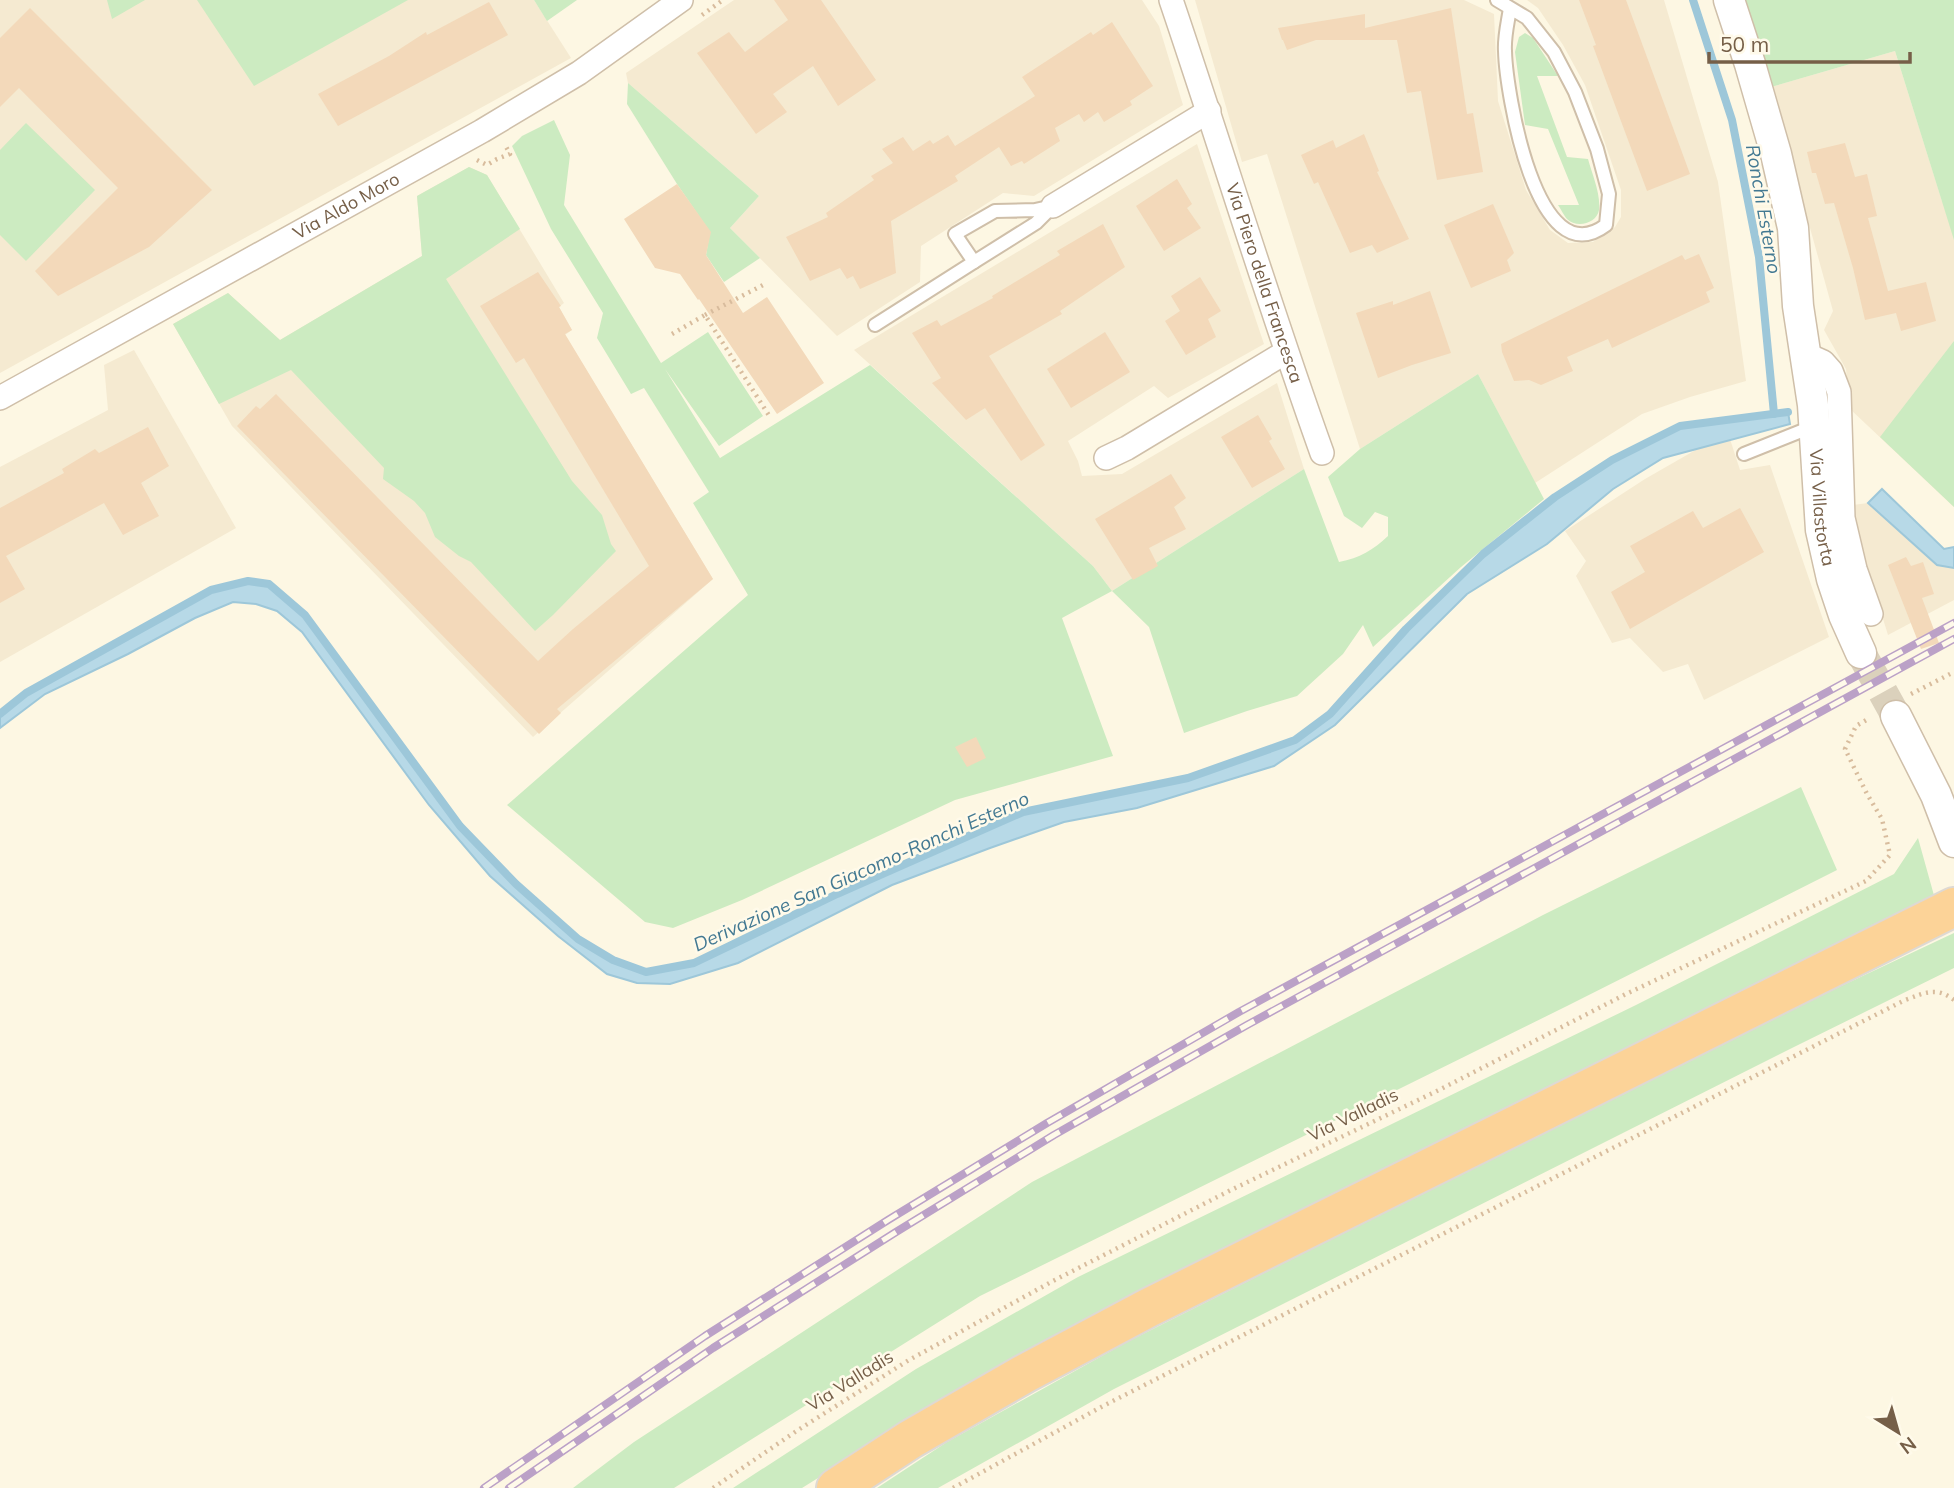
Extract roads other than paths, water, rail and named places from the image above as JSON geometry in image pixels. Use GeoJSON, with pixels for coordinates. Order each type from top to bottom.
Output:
{"type":"FeatureCollection","features":[{"type":"Feature","properties":{"kind":"highway"},"geometry":{"type":"LineString","coordinates":[[836,1488],[1024,1374],[1148,1308],[1954,907]]}},
{"type":"Feature","properties":{"kind":"street","name":"Via Aldo Moro"},"geometry":{"type":"LineString","coordinates":[[0,398],[482,131],[590,65],[681,0]]}},
{"type":"Feature","properties":{"kind":"street","name":"Via Piero della Francesca"},"geometry":{"type":"LineString","coordinates":[[1171,0],[1286,352],[1322,453]]}},
{"type":"Feature","properties":{"kind":"street","name":"Via Villastorta"},"geometry":{"type":"LineString","coordinates":[[1729,0],[1750,64],[1793,228],[1798,306],[1815,426],[1821,530],[1832,579],[1861,653]]}},
{"type":"Feature","properties":{"kind":"street"},"geometry":{"type":"LineString","coordinates":[[1053,206],[1209,111]]}},
{"type":"Feature","properties":{"kind":"street"},"geometry":{"type":"LineString","coordinates":[[1106,458],[1286,352]]}},
{"type":"Feature","properties":{"kind":"street","name":"Via Villastorta"},"geometry":{"type":"LineString","coordinates":[[1805,354],[1823,362],[1839,392],[1843,518],[1855,569],[1871,614]]}},
{"type":"Feature","properties":{"kind":"street"},"geometry":{"type":"LineString","coordinates":[[1896,716],[1936,796],[1954,842]]}},
{"type":"Feature","properties":{"kind":"lane"},"geometry":{"type":"LineString","coordinates":[[1497,0],[1527,18],[1554,52],[1575,92],[1597,149],[1609,194],[1606,225],[1596,233],[1584,235],[1566,230],[1550,212],[1530,178],[1516,132],[1509,94],[1504,47],[1510,8]]}},
{"type":"Feature","properties":{"kind":"lane"},"geometry":{"type":"LineString","coordinates":[[974,262],[955,234],[995,211],[1035,210],[1053,206]]}},
{"type":"Feature","properties":{"kind":"lane"},"geometry":{"type":"LineString","coordinates":[[875,325],[1036,223],[1053,206]]}},
{"type":"Feature","properties":{"kind":"lane"},"geometry":{"type":"LineString","coordinates":[[1744,454],[1815,426]]}},
{"type":"Feature","properties":{"kind":"water"},"geometry":{"type":"Polygon","coordinates":[[[1788,412],[1790,424],[1663,458],[1613,489],[1547,544],[1467,594],[1335,725],[1274,766],[1137,808],[1064,822],[990,848],[892,885],[738,963],[670,984],[637,983],[607,974],[558,936],[490,876],[429,805],[302,632],[277,611],[256,604],[233,602],[195,618],[45,694],[0,728],[0,714],[26,693],[211,590],[248,581],[269,584],[305,615],[460,826],[516,884],[578,939],[613,960],[646,972],[694,963],[837,894],[1023,812],[1188,778],[1295,740],[1330,714],[1406,629],[1483,554],[1555,497],[1612,460],[1680,426],[1788,412]]]}},
{"type":"Feature","properties":{"kind":"water"},"geometry":{"type":"Polygon","coordinates":[[[1882,489],[1944,549],[1954,547],[1954,568],[1937,565],[1868,503],[1882,489]]]}},
{"type":"Feature","properties":{"kind":"waterway","name":"Ronchi Esterno"},"geometry":{"type":"LineString","coordinates":[[1693,0],[1732,120],[1759,257],[1774,414]]}},
{"type":"Feature","properties":{"kind":"waterway","name":"Derivazione San Giacomo-Ronchi Esterno"},"geometry":{"type":"LineString","coordinates":[[0,714],[26,693],[211,590],[248,581],[269,584],[305,615],[460,826],[516,884],[578,939],[613,960],[646,972],[694,963],[837,894],[1023,812],[1188,778],[1295,740],[1330,714],[1406,629],[1483,554],[1555,497],[1612,460],[1680,426],[1788,412]]}},
{"type":"Feature","properties":{"kind":"tunnel"},"geometry":{"type":"LineString","coordinates":[[1861,653],[1896,716]]}},
{"type":"Feature","properties":{"kind":"railway"},"geometry":{"type":"LineString","coordinates":[[484,1488],[705,1336],[1047,1123],[1239,1012],[1954,623]]}},
{"type":"Feature","properties":{"kind":"railway"},"geometry":{"type":"LineString","coordinates":[[509,1488],[713,1348],[1054,1135],[1247,1025],[1954,639]]}}]}
